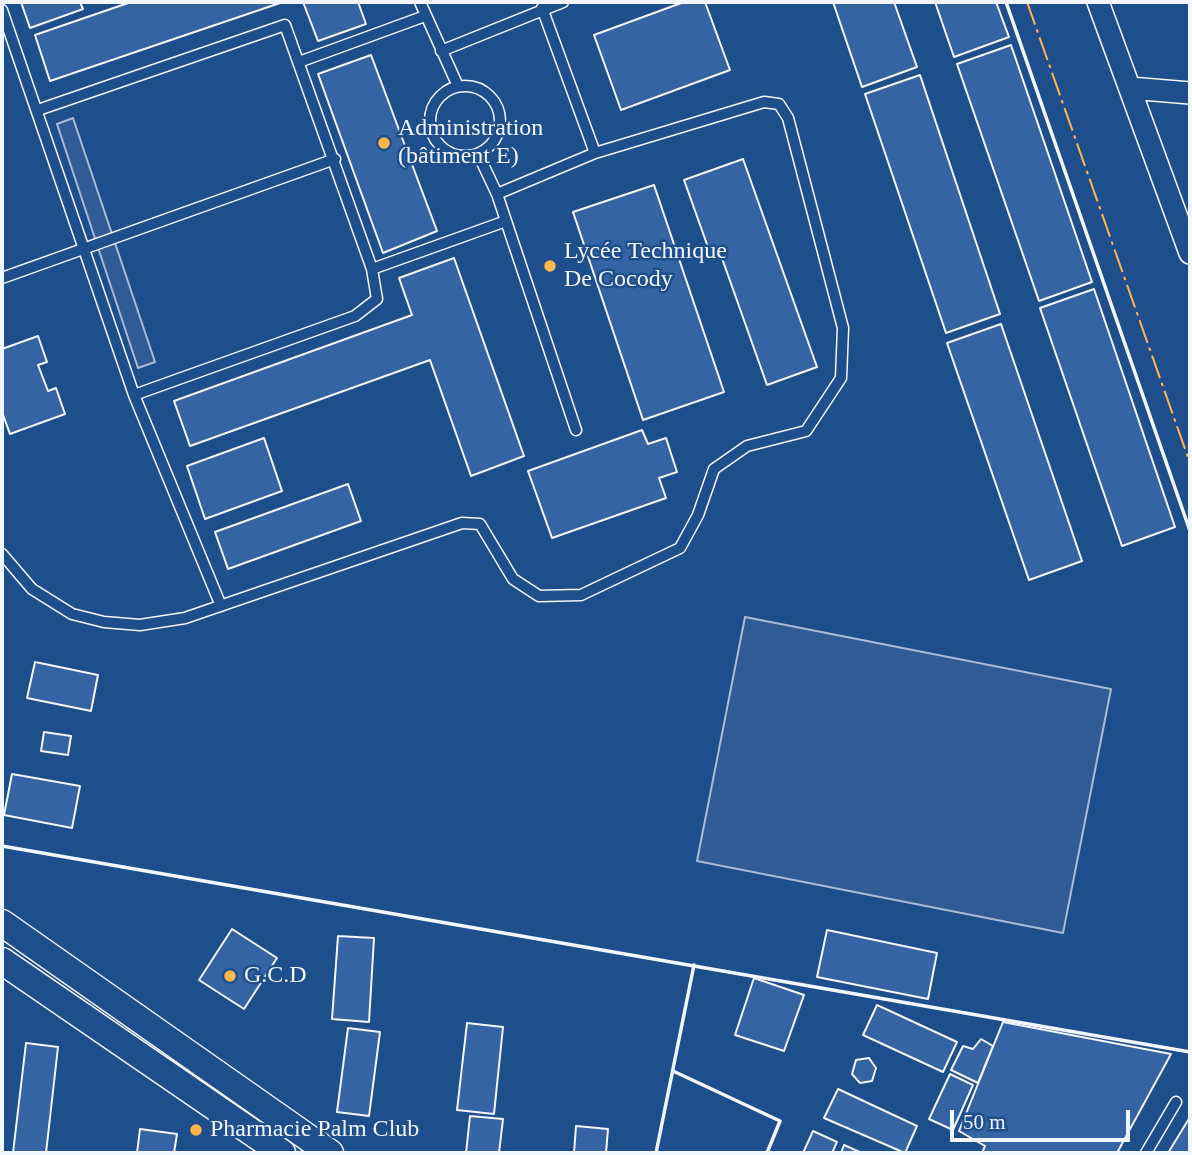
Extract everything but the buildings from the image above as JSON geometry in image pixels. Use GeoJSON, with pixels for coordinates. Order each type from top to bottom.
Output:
{"type":"FeatureCollection","features":[{"type":"Feature","properties":{"kind":"street"},"geometry":{"type":"LineString","coordinates":[[1098,2],[1185,224],[1190,253]]}},
{"type":"Feature","properties":{"kind":"street"},"geometry":{"type":"LineString","coordinates":[[1130,88],[1190,93]]}},
{"type":"Feature","properties":{"kind":"street"},"geometry":{"type":"LineString","coordinates":[[2,923],[330,1153]]}},
{"type":"Feature","properties":{"kind":"street"},"geometry":{"type":"LineString","coordinates":[[2,961],[282,1153]]}},
{"type":"Feature","properties":{"kind":"lane"},"geometry":{"type":"LineString","coordinates":[[420,2],[457,84]]}},
{"type":"Feature","properties":{"kind":"lane"},"geometry":{"type":"LineString","coordinates":[[441,51],[542,8],[563,2]]}},
{"type":"Feature","properties":{"kind":"lane"},"geometry":{"type":"LineString","coordinates":[[542,8],[595,153]]}},
{"type":"Feature","properties":{"kind":"lane"},"geometry":{"type":"LineString","coordinates":[[2,10],[134,395],[222,606]]}},
{"type":"Feature","properties":{"kind":"lane"},"geometry":{"type":"LineString","coordinates":[[299,62],[425,16]]}},
{"type":"Feature","properties":{"kind":"lane"},"geometry":{"type":"LineString","coordinates":[[38,110],[285,25],[335,159],[372,269],[377,299],[355,316],[134,395]]}},
{"type":"Feature","properties":{"kind":"lane"},"geometry":{"type":"LineString","coordinates":[[457,84],[476,87],[496,106],[500,122],[497,136],[479,156],[462,159],[449,153],[438,142],[430,121],[432,104],[441,92],[457,84]]}},
{"type":"Feature","properties":{"kind":"lane"},"geometry":{"type":"LineString","coordinates":[[2,554],[32,589],[72,614],[104,622],[152,623],[185,618],[462,523],[480,524],[513,579],[539,596],[581,595],[680,548],[698,515],[714,469],[747,446],[806,431],[841,379],[843,328],[788,118],[779,104],[764,102],[595,153],[497,194]]}},
{"type":"Feature","properties":{"kind":"lane"},"geometry":{"type":"LineString","coordinates":[[479,156],[497,194],[576,430]]}},
{"type":"Feature","properties":{"kind":"lane"},"geometry":{"type":"LineString","coordinates":[[2,278],[335,159]]}},
{"type":"Feature","properties":{"kind":"lane"},"geometry":{"type":"LineString","coordinates":[[372,269],[506,220]]}},
{"type":"Feature","properties":{"kind":"lane"},"geometry":{"type":"LineString","coordinates":[[1146,1153],[1176,1102]]}},
{"type":"Feature","properties":{"kind":"shaded area"},"geometry":{"type":"Polygon","coordinates":[[[73,118],[155,362],[138,368],[57,124],[73,118]]]}},
{"type":"Feature","properties":{"kind":"shaded area"},"geometry":{"type":"Polygon","coordinates":[[[745,617],[1111,689],[1063,933],[697,861],[745,617]]]}},
{"type":"Feature","properties":{"kind":"wall"},"geometry":{"type":"LineString","coordinates":[[1006,2],[1190,531]]}},
{"type":"Feature","properties":{"kind":"wall"},"geometry":{"type":"LineString","coordinates":[[2,846],[1190,1052]]}},
{"type":"Feature","properties":{"kind":"wall"},"geometry":{"type":"LineString","coordinates":[[656,1153],[694,965]]}},
{"type":"Feature","properties":{"kind":"wall"},"geometry":{"type":"LineString","coordinates":[[673,1071],[780,1121],[767,1153]]}},
{"type":"Feature","properties":{"kind":"power"},"geometry":{"type":"LineString","coordinates":[[1027,2],[1190,463]]}},
{"type":"Feature","properties":{"kind":"place","name":"Administration (bâtiment E)"},"geometry":{"type":"Point","coordinates":[384,143]}},
{"type":"Feature","properties":{"kind":"place","name":"Lycée Technique De Cocody"},"geometry":{"type":"Point","coordinates":[550,266]}},
{"type":"Feature","properties":{"kind":"place","name":"G.C.D"},"geometry":{"type":"Point","coordinates":[230,976]}},
{"type":"Feature","properties":{"kind":"place","name":"Pharmacie Palm Club"},"geometry":{"type":"Point","coordinates":[196,1130]}}]}
